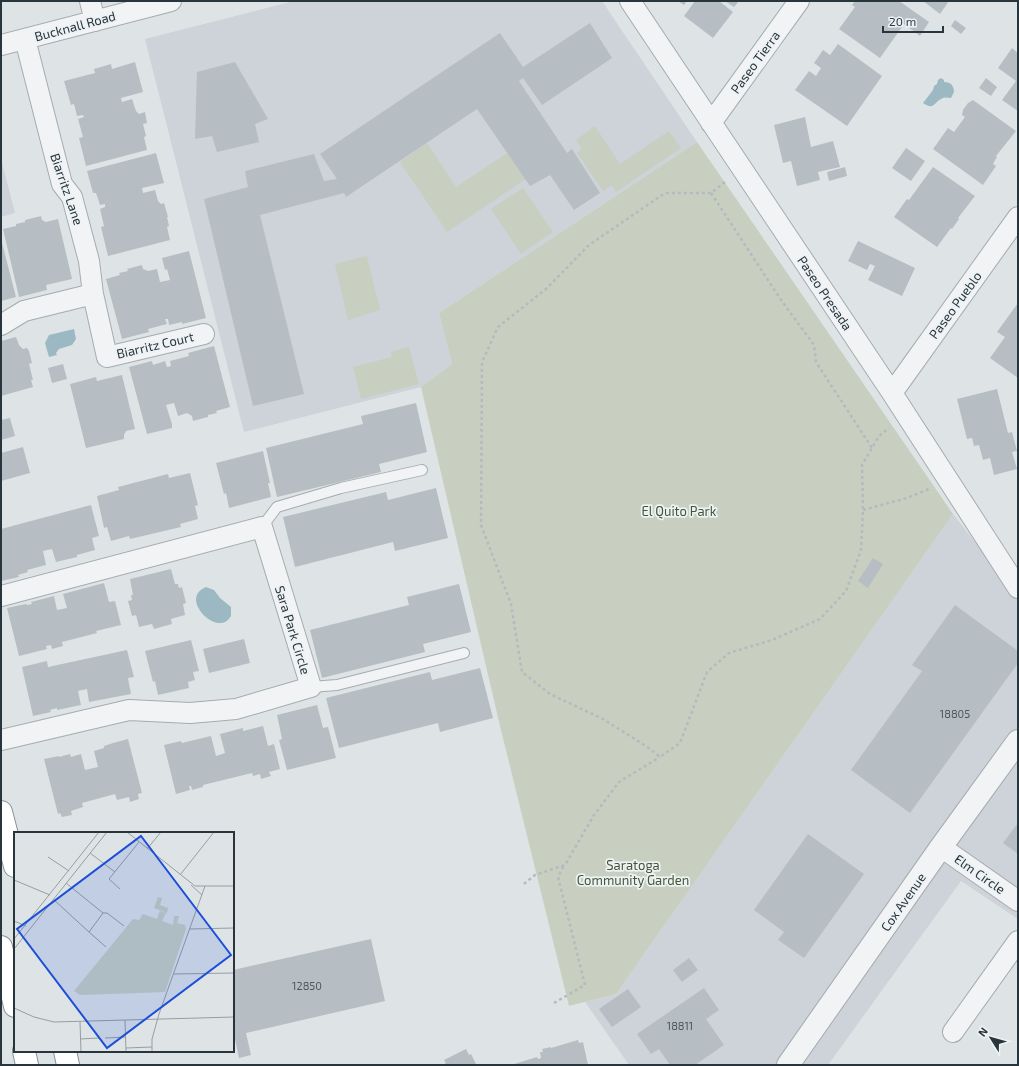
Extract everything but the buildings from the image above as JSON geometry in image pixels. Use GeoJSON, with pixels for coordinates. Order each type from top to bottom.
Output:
{"type":"FeatureCollection","features":[{"type":"Feature","properties":{"kind":"highway"},"geometry":{"type":"LineString","coordinates":[[1,812],[14,862]]}},
{"type":"Feature","properties":{"kind":"highway"},"geometry":{"type":"LineString","coordinates":[[1,947],[14,1000]]}},
{"type":"Feature","properties":{"kind":"highway"},"geometry":{"type":"LineString","coordinates":[[24,1052],[27,1065]]}},
{"type":"Feature","properties":{"kind":"highway"},"geometry":{"type":"LineString","coordinates":[[65,1052],[68,1065]]}},
{"type":"Feature","properties":{"kind":"street"},"geometry":{"type":"LineString","coordinates":[[90,1],[95,20]]}},
{"type":"Feature","properties":{"kind":"street","name":"Bucknall Road"},"geometry":{"type":"LineString","coordinates":[[1,45],[171,1]]}},
{"type":"Feature","properties":{"kind":"street","name":"Paseo Presada"},"geometry":{"type":"LineString","coordinates":[[630,1],[892,393],[1018,588]]}},
{"type":"Feature","properties":{"kind":"street","name":"Paseo Tierra"},"geometry":{"type":"LineString","coordinates":[[711,123],[798,1]]}},
{"type":"Feature","properties":{"kind":"street","name":"Biarritz Lane"},"geometry":{"type":"LineString","coordinates":[[25,39],[62,184],[72,197],[82,232],[89,261],[93,294],[107,357]]}},
{"type":"Feature","properties":{"kind":"street","name":"Paseo Pueblo"},"geometry":{"type":"LineString","coordinates":[[892,393],[1018,217]]}},
{"type":"Feature","properties":{"kind":"street"},"geometry":{"type":"LineString","coordinates":[[1,325],[24,311],[93,294]]}},
{"type":"Feature","properties":{"kind":"street","name":"Biarritz Court"},"geometry":{"type":"LineString","coordinates":[[107,357],[204,334]]}},
{"type":"Feature","properties":{"kind":"street"},"geometry":{"type":"LineString","coordinates":[[1,596],[262,527]]}},
{"type":"Feature","properties":{"kind":"street","name":"Sara Park Circle"},"geometry":{"type":"LineString","coordinates":[[1,740],[129,710],[190,714],[236,709],[311,687],[262,527]]}},
{"type":"Feature","properties":{"kind":"street","name":"Cox Avenue"},"geometry":{"type":"LineString","coordinates":[[788,1065],[941,847],[1018,741]]}},
{"type":"Feature","properties":{"kind":"street","name":"Elm Circle"},"geometry":{"type":"LineString","coordinates":[[941,847],[1018,901]]}},
{"type":"Feature","properties":{"kind":"street"},"geometry":{"type":"LineString","coordinates":[[953,1032],[1018,941]]}},
{"type":"Feature","properties":{"kind":"street"},"geometry":{"type":"LineString","coordinates":[[1,1010],[14,1004]]}},
{"type":"Feature","properties":{"kind":"lane"},"geometry":{"type":"LineString","coordinates":[[262,527],[277,507],[341,488],[422,470]]}},
{"type":"Feature","properties":{"kind":"lane"},"geometry":{"type":"LineString","coordinates":[[311,687],[337,685],[464,653]]}},
{"type":"Feature","properties":{"kind":"path"},"geometry":{"type":"LineString","coordinates":[[660,757],[646,746],[603,719],[550,694],[522,672],[511,604],[481,525],[482,362],[498,327],[546,289],[590,245],[665,193],[711,193],[725,182]]}},
{"type":"Feature","properties":{"kind":"path"},"geometry":{"type":"LineString","coordinates":[[711,193],[781,300],[814,345],[816,362],[872,448]]}},
{"type":"Feature","properties":{"kind":"path"},"geometry":{"type":"LineString","coordinates":[[554,1003],[585,985],[558,877],[564,865],[594,815],[619,782],[680,743],[707,672],[729,653],[772,640],[820,619],[846,590],[861,550],[863,510],[862,465],[879,436],[889,428]]}},
{"type":"Feature","properties":{"kind":"path"},"geometry":{"type":"LineString","coordinates":[[863,510],[907,498],[930,489]]}},
{"type":"Feature","properties":{"kind":"path"},"geometry":{"type":"LineString","coordinates":[[524,884],[535,875],[564,865]]}},
{"type":"Feature","properties":{"kind":"shaded area"},"geometry":{"type":"Polygon","coordinates":[[[294,1],[602,1],[697,142],[439,313],[452,364],[421,387],[244,432],[145,39],[294,1]]]}},
{"type":"Feature","properties":{"kind":"shaded area"},"geometry":{"type":"Polygon","coordinates":[[[1,159],[15,213],[1,217],[1,159]]]}},
{"type":"Feature","properties":{"kind":"shaded area"},"geometry":{"type":"Polygon","coordinates":[[[953,514],[1018,597],[1018,919],[961,881],[828,1065],[629,1065],[585,1002],[616,994],[953,514]]]}},
{"type":"Feature","properties":{"kind":"green space"},"geometry":{"type":"Polygon","coordinates":[[[595,126],[620,164],[669,131],[681,148],[616,192],[612,185],[603,191],[577,153],[582,149],[576,140],[595,126]]]}},
{"type":"Feature","properties":{"kind":"green space","name":"El Quito Park"},"geometry":{"type":"Polygon","coordinates":[[[697,142],[953,514],[616,994],[569,1006],[500,726],[421,387],[452,364],[439,313],[697,142]]]}},
{"type":"Feature","properties":{"kind":"green space"},"geometry":{"type":"Polygon","coordinates":[[[427,143],[456,187],[507,153],[526,179],[447,232],[400,162],[427,143]]]}},
{"type":"Feature","properties":{"kind":"green space"},"geometry":{"type":"Polygon","coordinates":[[[523,188],[553,232],[521,254],[491,209],[523,188]]]}},
{"type":"Feature","properties":{"kind":"green space"},"geometry":{"type":"Polygon","coordinates":[[[367,256],[380,310],[348,320],[335,264],[367,256]]]}},
{"type":"Feature","properties":{"kind":"green space"},"geometry":{"type":"Polygon","coordinates":[[[409,347],[419,384],[361,399],[353,367],[392,357],[391,352],[409,347]]]}},
{"type":"Feature","properties":{"kind":"water"},"geometry":{"type":"Polygon","coordinates":[[[941,78],[944,82],[953,86],[954,92],[951,98],[943,98],[932,106],[923,103],[933,90],[934,86],[937,84],[938,80],[941,78]]]}},
{"type":"Feature","properties":{"kind":"water"},"geometry":{"type":"Polygon","coordinates":[[[74,329],[76,339],[72,345],[59,349],[56,353],[57,355],[49,357],[45,343],[49,335],[74,329]]]}},
{"type":"Feature","properties":{"kind":"water"},"geometry":{"type":"Polygon","coordinates":[[[206,587],[214,590],[220,598],[231,607],[231,616],[226,622],[221,623],[209,620],[199,610],[196,597],[199,592],[206,587]]]}},
{"type":"Feature","properties":{"kind":"park label","name":"Saratoga Community Garden"},"geometry":{"type":"Point","coordinates":[633,872]}}]}
